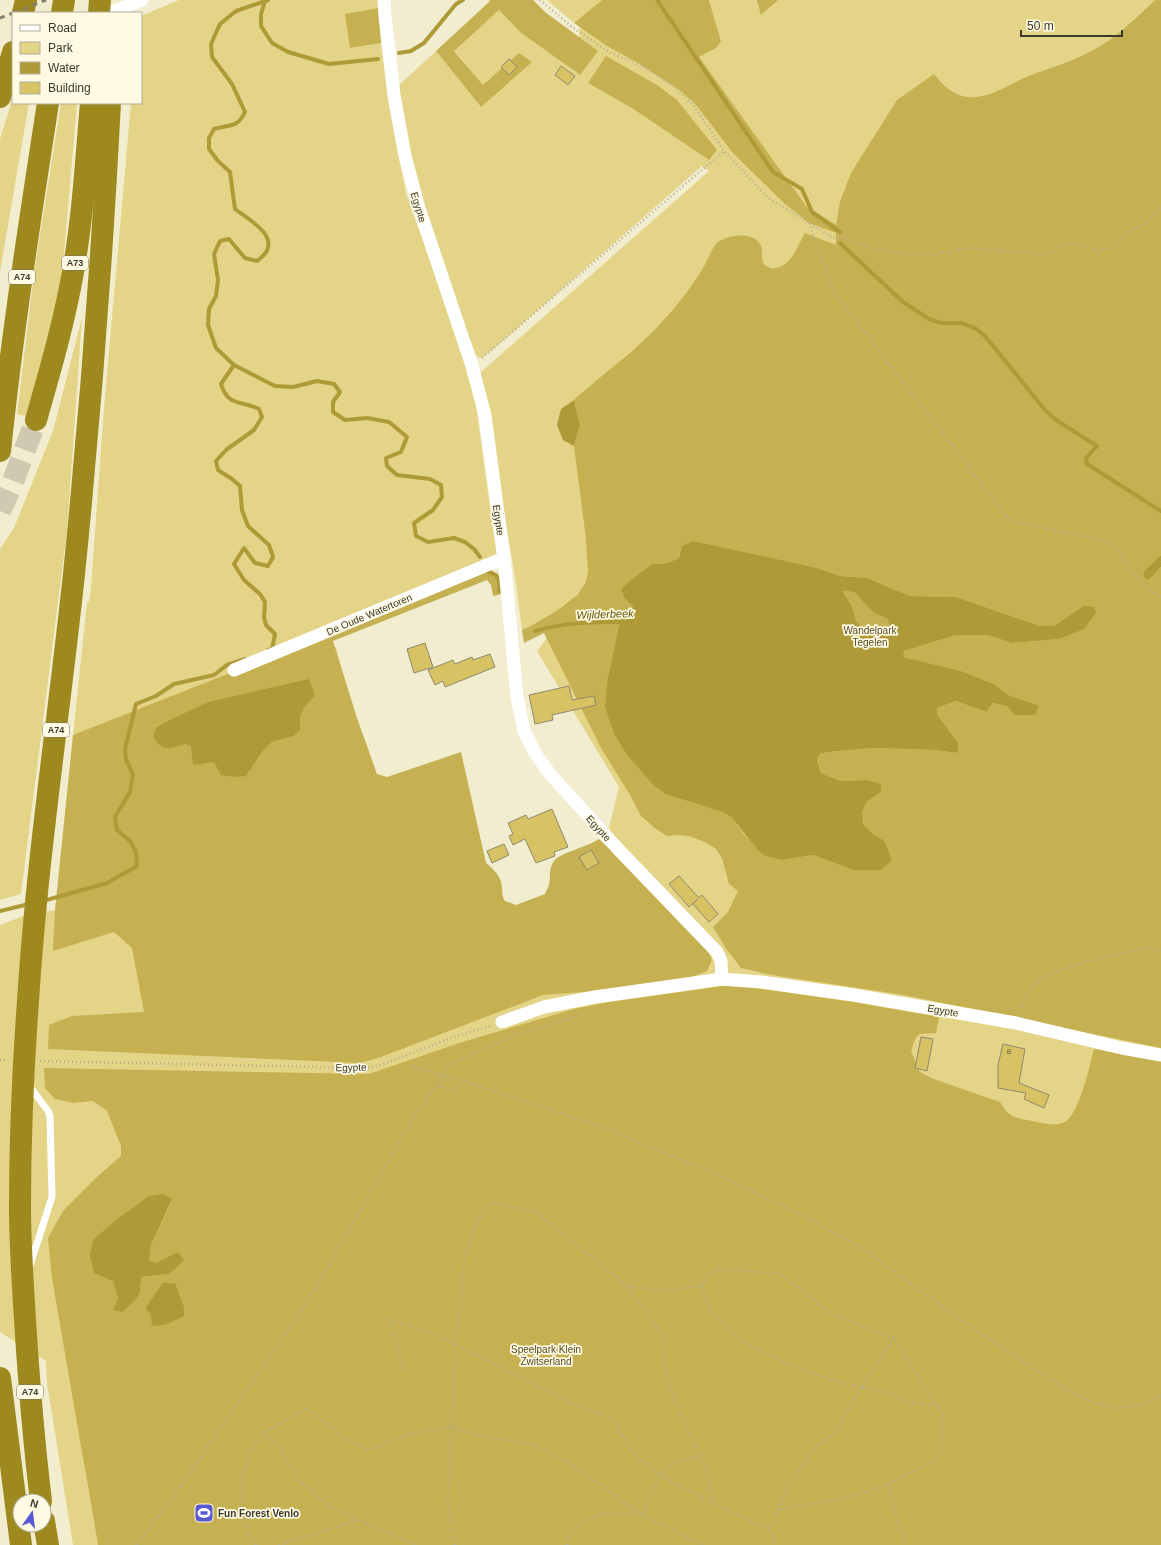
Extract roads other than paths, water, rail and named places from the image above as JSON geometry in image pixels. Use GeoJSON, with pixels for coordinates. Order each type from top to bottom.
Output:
{"type":"FeatureCollection","features":[{"type":"Feature","properties":{"kind":"highway"},"geometry":{"type":"LineString","coordinates":[[23,12],[26,0]]}},
{"type":"Feature","properties":{"kind":"highway"},"geometry":{"type":"LineString","coordinates":[[62,12],[64,0]]}},
{"type":"Feature","properties":{"kind":"highway"},"geometry":{"type":"LineString","coordinates":[[99,12],[100,0]]}},
{"type":"Feature","properties":{"kind":"highway"},"geometry":{"type":"LineString","coordinates":[[110,0],[111,12]]}},
{"type":"Feature","properties":{"kind":"highway"},"geometry":{"type":"LineString","coordinates":[[0,97],[9,58]]}},
{"type":"Feature","properties":{"kind":"highway","name":"A74"},"geometry":{"type":"LineString","coordinates":[[0,451],[16,318],[48,104]]}},
{"type":"Feature","properties":{"kind":"highway","name":"A73"},"geometry":{"type":"LineString","coordinates":[[36,420],[63,325],[74,271],[81,217],[91,104]]}},
{"type":"Feature","properties":{"kind":"highway","name":"A74"},"geometry":{"type":"LineString","coordinates":[[40,1493],[27,1354],[23,1283],[20,1209],[23,1077],[31,954],[77,544],[98,293],[110,104]]}},
{"type":"Feature","properties":{"kind":"highway","name":"A74"},"geometry":{"type":"LineString","coordinates":[[0,1378],[21,1545]]}},
{"type":"Feature","properties":{"kind":"highway"},"geometry":{"type":"LineString","coordinates":[[46,1533],[48,1545]]}},
{"type":"Feature","properties":{"kind":"street"},"geometry":{"type":"LineString","coordinates":[[113,12],[142,0]]}},
{"type":"Feature","properties":{"kind":"street","name":"Egypte"},"geometry":{"type":"LineString","coordinates":[[384,0],[394,96],[405,156],[419,208],[472,366],[485,415],[504,558],[518,697],[524,731],[535,754],[550,774],[619,850],[717,952],[720,961],[722,979]]}},
{"type":"Feature","properties":{"kind":"street","name":"De Oude Watertoren"},"geometry":{"type":"LineString","coordinates":[[234,670],[504,558]]}},
{"type":"Feature","properties":{"kind":"street","name":"Egypte"},"geometry":{"type":"LineString","coordinates":[[502,1022],[544,1007],[595,997],[722,979],[761,982],[854,995],[1016,1023],[1122,1048],[1161,1055]]}},
{"type":"Feature","properties":{"kind":"lane","name":"A74"},"geometry":{"type":"LineString","coordinates":[[23,1077],[50,1116],[52,1197],[42,1232],[23,1283]]}},
{"type":"Feature","properties":{"kind":"water"},"geometry":{"type":"Polygon","coordinates":[[[574,400],[580,425],[574,446],[563,440],[557,425],[561,409],[574,400]]]}},
{"type":"Feature","properties":{"kind":"water"},"geometry":{"type":"Polygon","coordinates":[[[692,541],[817,568],[840,576],[867,578],[910,596],[956,597],[1040,626],[1054,626],[1083,606],[1094,607],[1096,613],[1084,629],[1059,639],[1012,643],[987,635],[956,635],[904,651],[903,657],[961,671],[994,684],[1008,695],[1039,706],[1035,715],[1015,715],[1007,706],[993,703],[986,712],[956,701],[937,708],[937,714],[958,743],[958,753],[934,750],[874,748],[820,754],[817,760],[821,773],[840,781],[866,780],[881,784],[881,792],[866,802],[862,812],[863,823],[872,833],[884,841],[892,860],[881,870],[853,870],[813,855],[782,860],[765,856],[758,850],[731,817],[723,812],[666,794],[653,785],[627,755],[615,736],[605,707],[608,677],[620,621],[630,615],[633,606],[624,598],[621,589],[652,564],[668,563],[679,558],[682,546],[692,541]],[[842,591],[852,606],[856,621],[863,628],[885,633],[889,629],[888,619],[874,613],[854,592],[842,591]]]}},
{"type":"Feature","properties":{"kind":"water"},"geometry":{"type":"Polygon","coordinates":[[[1161,555],[1161,567],[1147,580],[1143,575],[1146,569],[1161,555]]]}},
{"type":"Feature","properties":{"kind":"water"},"geometry":{"type":"Polygon","coordinates":[[[309,679],[315,696],[304,708],[300,717],[300,730],[294,736],[272,742],[263,751],[246,776],[237,777],[221,775],[214,762],[193,765],[191,747],[185,744],[166,748],[159,745],[153,736],[156,728],[164,723],[208,702],[309,679]]]}},
{"type":"Feature","properties":{"kind":"water"},"geometry":{"type":"Polygon","coordinates":[[[163,1194],[172,1199],[151,1245],[149,1260],[156,1263],[178,1252],[184,1260],[169,1274],[141,1277],[139,1294],[135,1301],[122,1312],[113,1310],[118,1299],[113,1281],[94,1273],[90,1256],[93,1240],[116,1220],[149,1196],[163,1194]]]}},
{"type":"Feature","properties":{"kind":"water"},"geometry":{"type":"Polygon","coordinates":[[[163,1283],[175,1283],[184,1307],[184,1316],[165,1325],[152,1326],[151,1314],[147,1311],[146,1307],[163,1283]]]}},
{"type":"Feature","properties":{"kind":"waterway","name":"Wijlderbeek"},"geometry":{"type":"LineString","coordinates":[[268,0],[236,11],[220,24],[211,44],[212,57],[232,84],[245,112],[236,124],[214,129],[209,138],[209,149],[218,161],[230,172],[235,209],[257,225],[267,238],[268,246],[265,253],[257,261],[245,258],[229,239],[220,241],[214,254],[218,280],[216,296],[209,309],[208,325],[216,348],[234,365],[275,386],[293,387],[317,381],[334,384],[340,392],[333,402],[333,412],[345,420],[367,418],[389,422],[407,437],[401,452],[386,458],[387,466],[397,475],[430,479],[441,485],[442,497],[433,510],[414,523],[416,536],[428,542],[454,538],[465,542],[474,549],[480,557]]}},
{"type":"Feature","properties":{"kind":"waterway"},"geometry":{"type":"LineString","coordinates":[[399,53],[411,51],[424,43],[456,4],[463,0]]}},
{"type":"Feature","properties":{"kind":"waterway"},"geometry":{"type":"LineString","coordinates":[[657,0],[773,172],[802,189],[812,212],[840,232]]}},
{"type":"Feature","properties":{"kind":"waterway"},"geometry":{"type":"LineString","coordinates":[[265,1],[261,14],[261,26],[272,43],[288,52],[329,64],[378,59]]}},
{"type":"Feature","properties":{"kind":"waterway"},"geometry":{"type":"LineString","coordinates":[[840,243],[903,302],[929,319],[941,323],[961,323],[975,328],[985,336],[1045,410],[1056,420],[1097,446],[1086,458],[1087,464],[1161,511]]}},
{"type":"Feature","properties":{"kind":"waterway"},"geometry":{"type":"LineString","coordinates":[[234,365],[221,384],[224,391],[231,400],[259,409],[262,417],[254,430],[226,450],[216,461],[218,470],[240,486],[242,510],[248,526],[269,545],[273,557],[268,566],[255,563],[244,548],[234,564],[244,580],[260,594],[265,602],[264,617],[266,625],[275,634],[272,649],[268,650]]}},
{"type":"Feature","properties":{"kind":"waterway","name":"Wijlderbeek"},"geometry":{"type":"LineString","coordinates":[[486,571],[496,575],[499,581],[499,591]]}},
{"type":"Feature","properties":{"kind":"waterway","name":"Wijlderbeek"},"geometry":{"type":"LineString","coordinates":[[535,631],[568,624],[624,622]]}},
{"type":"Feature","properties":{"kind":"waterway"},"geometry":{"type":"LineString","coordinates":[[43,901],[107,883],[137,866],[136,852],[130,841],[117,830],[115,817],[130,792],[133,775],[126,759],[125,749],[136,704],[156,696],[174,684],[214,675],[227,665],[245,659]]}},
{"type":"Feature","properties":{"kind":"waterway"},"geometry":{"type":"LineString","coordinates":[[0,911],[29,904]]}},
{"type":"Feature","properties":{"kind":"tunnel"},"geometry":{"type":"LineString","coordinates":[[0,511],[11,487],[36,420]]}},
{"type":"Feature","properties":{"kind":"railway"},"geometry":{"type":"LineString","coordinates":[[16,12],[46,0]]}},
{"type":"Feature","properties":{"kind":"railway"},"geometry":{"type":"LineString","coordinates":[[0,18],[12,13]]}},
{"type":"Feature","properties":{"kind":"place","name":"Fun Forest Venlo"},"geometry":{"type":"Point","coordinates":[204,1513]}},
{"type":"Feature","properties":{"kind":"park label","name":"Wandelpark Tegelen"},"geometry":{"type":"Point","coordinates":[870,636]}},
{"type":"Feature","properties":{"kind":"park label","name":"Speelpark Klein Zwitserland"},"geometry":{"type":"Point","coordinates":[546,1354]}}]}
